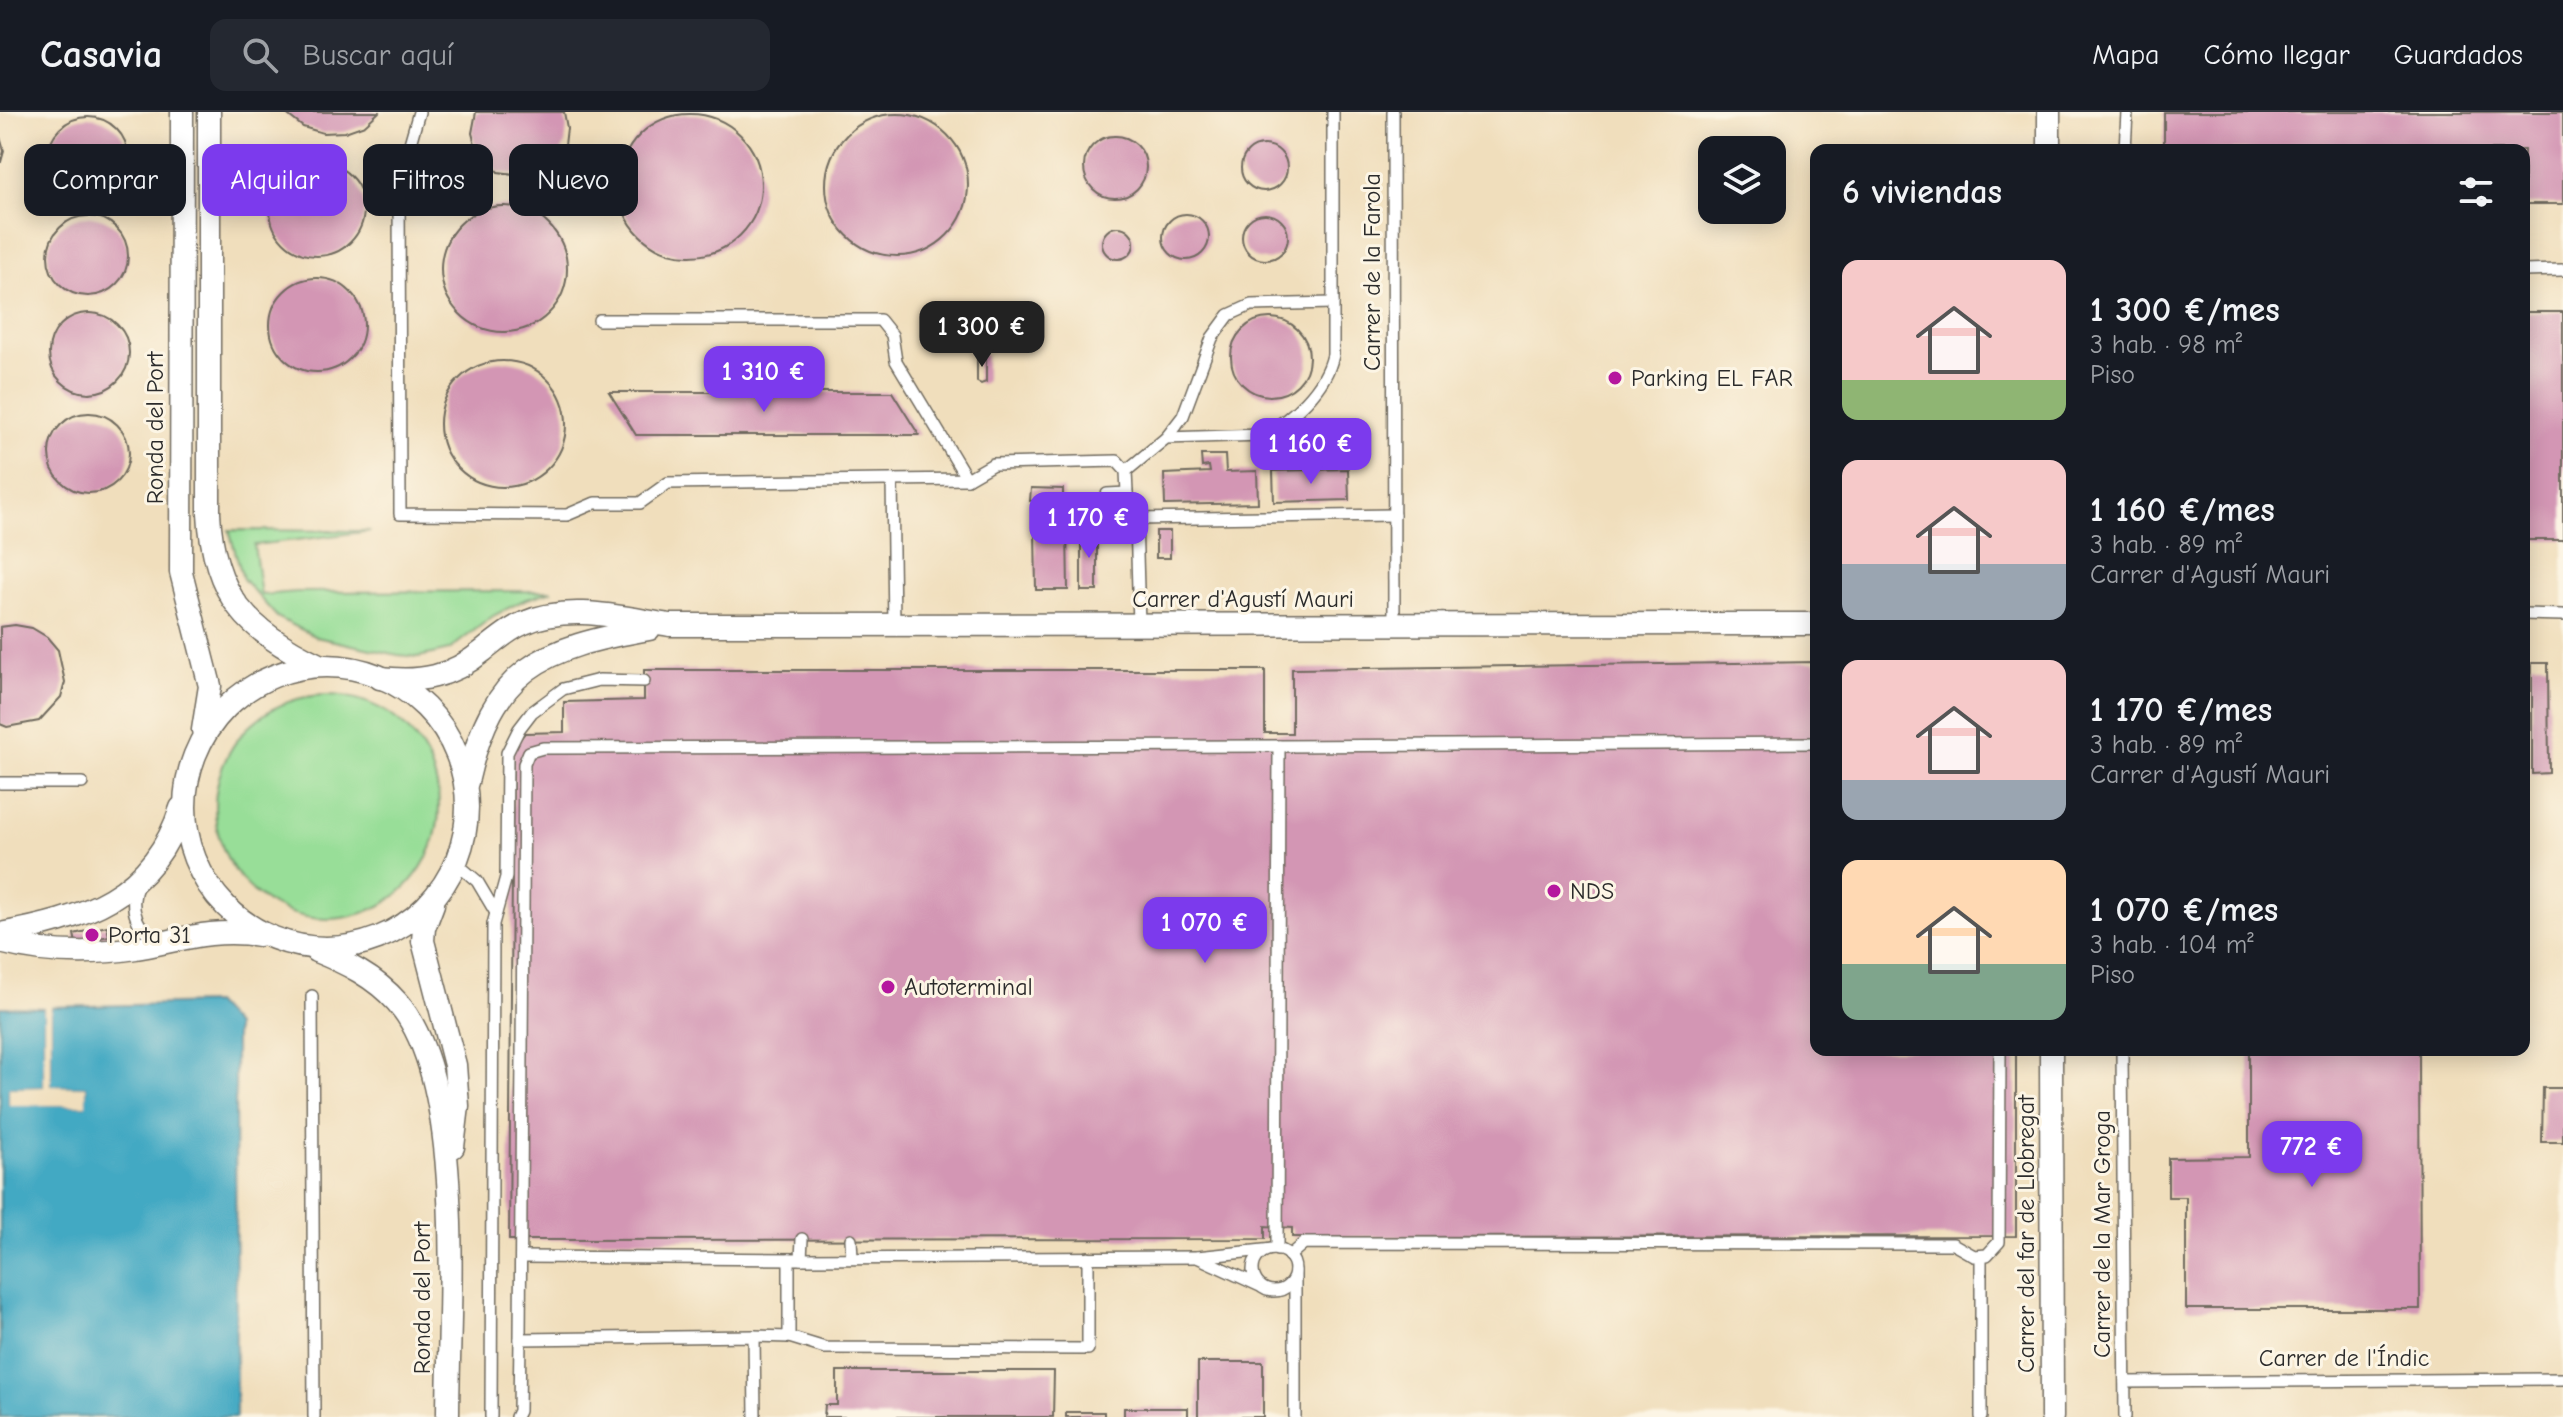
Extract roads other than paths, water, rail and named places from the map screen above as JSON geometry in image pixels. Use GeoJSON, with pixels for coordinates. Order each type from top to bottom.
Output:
{"type":"FeatureCollection","features":[{"type":"Feature","properties":{"kind":"street","name":"Ronda del Port"},"geometry":{"type":"LineString","coordinates":[[182,112],[181,572],[210,686],[201,740]]}},
{"type":"Feature","properties":{"kind":"street"},"geometry":{"type":"LineString","coordinates":[[209,112],[209,513],[213,555],[225,589],[254,625],[286,649],[319,665],[380,678],[420,681],[455,671],[508,631],[540,617],[594,614],[670,625]]}},
{"type":"Feature","properties":{"kind":"street"},"geometry":{"type":"LineString","coordinates":[[2049,112],[2049,144]]}},
{"type":"Feature","properties":{"kind":"street","name":"Carrer d'Agustí Mauri"},"geometry":{"type":"LineString","coordinates":[[670,625],[1810,624]]}},
{"type":"Feature","properties":{"kind":"street"},"geometry":{"type":"LineString","coordinates":[[467,782],[476,743],[489,712],[518,675],[542,659],[584,640],[670,625]]}},
{"type":"Feature","properties":{"kind":"street"},"geometry":{"type":"LineString","coordinates":[[0,934],[63,921],[94,910],[122,893],[141,876],[173,833],[190,768],[201,740],[218,715],[239,694],[285,671],[319,665]]}},
{"type":"Feature","properties":{"kind":"street"},"geometry":{"type":"LineString","coordinates":[[380,678],[406,691],[436,718],[456,750],[467,782],[469,812],[457,864],[427,916],[423,941],[451,1045],[457,1085],[458,1106],[448,1180]]}},
{"type":"Feature","properties":{"kind":"street"},"geometry":{"type":"LineString","coordinates":[[185,795],[186,827],[193,857],[206,881],[225,906],[272,937]]}},
{"type":"Feature","properties":{"kind":"street"},"geometry":{"type":"LineString","coordinates":[[301,945],[366,943],[409,923],[436,898]]}},
{"type":"Feature","properties":{"kind":"street"},"geometry":{"type":"LineString","coordinates":[[0,942],[51,954],[122,949],[230,931],[301,945],[368,976],[399,1003],[411,1020],[435,1079],[448,1180]]}},
{"type":"Feature","properties":{"kind":"street","name":"Carrer del far de Llobregat"},"geometry":{"type":"LineString","coordinates":[[2051,1056],[2052,1417]]}},
{"type":"Feature","properties":{"kind":"street","name":"Ronda del Port"},"geometry":{"type":"LineString","coordinates":[[448,1180],[448,1417]]}},
{"type":"Feature","properties":{"kind":"lane"},"geometry":{"type":"LineString","coordinates":[[419,112],[399,182],[400,514],[567,515],[595,503],[640,503],[668,483],[967,479],[993,464],[1117,461],[1126,471],[1127,507],[1136,519],[1139,625]]}},
{"type":"Feature","properties":{"kind":"lane"},"geometry":{"type":"LineString","coordinates":[[1166,438],[1252,438],[1275,429],[1326,377],[1333,355],[1333,112]]}},
{"type":"Feature","properties":{"kind":"lane","name":"Carrer de la Farola"},"geometry":{"type":"LineString","coordinates":[[1393,112],[1394,624]]}},
{"type":"Feature","properties":{"kind":"lane"},"geometry":{"type":"LineString","coordinates":[[2125,144],[2127,112]]}},
{"type":"Feature","properties":{"kind":"lane"},"geometry":{"type":"LineString","coordinates":[[2530,271],[2563,270]]}},
{"type":"Feature","properties":{"kind":"lane"},"geometry":{"type":"LineString","coordinates":[[1126,471],[1166,438],[1183,416],[1212,338],[1229,315],[1251,305],[1333,303]]}},
{"type":"Feature","properties":{"kind":"lane"},"geometry":{"type":"LineString","coordinates":[[599,320],[880,320],[892,335],[896,361],[967,479]]}},
{"type":"Feature","properties":{"kind":"lane"},"geometry":{"type":"LineString","coordinates":[[892,480],[894,625]]}},
{"type":"Feature","properties":{"kind":"lane"},"geometry":{"type":"LineString","coordinates":[[1107,494],[1127,493]]}},
{"type":"Feature","properties":{"kind":"lane"},"geometry":{"type":"LineString","coordinates":[[1136,519],[1394,515]]}},
{"type":"Feature","properties":{"kind":"lane"},"geometry":{"type":"LineString","coordinates":[[2530,614],[2563,615]]}},
{"type":"Feature","properties":{"kind":"lane"},"geometry":{"type":"LineString","coordinates":[[491,1417],[493,940],[496,913],[506,877],[506,764],[510,743],[532,712],[563,689],[599,680],[644,681]]}},
{"type":"Feature","properties":{"kind":"lane"},"geometry":{"type":"LineString","coordinates":[[516,1417],[519,1411],[520,1339],[524,764],[529,752],[543,748],[1810,743]]}},
{"type":"Feature","properties":{"kind":"lane"},"geometry":{"type":"LineString","coordinates":[[1275,1250],[1279,746]]}},
{"type":"Feature","properties":{"kind":"lane"},"geometry":{"type":"LineString","coordinates":[[0,783],[82,783]]}},
{"type":"Feature","properties":{"kind":"lane"},"geometry":{"type":"LineString","coordinates":[[457,864],[477,881],[496,913]]}},
{"type":"Feature","properties":{"kind":"lane"},"geometry":{"type":"LineString","coordinates":[[141,876],[133,903],[137,921],[157,937],[177,939]]}},
{"type":"Feature","properties":{"kind":"lane"},"geometry":{"type":"LineString","coordinates":[[312,996],[314,1417]]}},
{"type":"Feature","properties":{"kind":"lane"},"geometry":{"type":"LineString","coordinates":[[1289,1256],[1304,1243],[1953,1244],[1981,1256],[1992,1252],[1999,1242],[2000,1056]]}},
{"type":"Feature","properties":{"kind":"lane","name":"Carrer de la Mar Groga"},"geometry":{"type":"LineString","coordinates":[[2122,1056],[2125,1417]]}},
{"type":"Feature","properties":{"kind":"lane"},"geometry":{"type":"LineString","coordinates":[[789,1337],[795,1259],[802,1239]]}},
{"type":"Feature","properties":{"kind":"lane"},"geometry":{"type":"LineString","coordinates":[[851,1239],[852,1258]]}},
{"type":"Feature","properties":{"kind":"lane"},"geometry":{"type":"LineString","coordinates":[[1261,1287],[1253,1266],[1260,1254],[1275,1250]]}},
{"type":"Feature","properties":{"kind":"lane"},"geometry":{"type":"LineString","coordinates":[[521,1257],[1197,1257],[1275,1250],[1289,1256],[1295,1271],[1295,1417]]}},
{"type":"Feature","properties":{"kind":"lane"},"geometry":{"type":"LineString","coordinates":[[1981,1256],[1981,1417]]}},
{"type":"Feature","properties":{"kind":"lane"},"geometry":{"type":"LineString","coordinates":[[520,1339],[754,1336],[789,1337],[825,1348],[1088,1349],[1088,1257]]}},
{"type":"Feature","properties":{"kind":"lane"},"geometry":{"type":"LineString","coordinates":[[1197,1257],[1261,1287],[1289,1306],[1295,1321]]}},
{"type":"Feature","properties":{"kind":"lane"},"geometry":{"type":"LineString","coordinates":[[1261,1287],[1284,1289],[1295,1271]]}},
{"type":"Feature","properties":{"kind":"lane"},"geometry":{"type":"LineString","coordinates":[[754,1336],[755,1417]]}},
{"type":"Feature","properties":{"kind":"lane","name":"Carrer de l'Índic"},"geometry":{"type":"LineString","coordinates":[[2125,1382],[2563,1379]]}},
{"type":"Feature","properties":{"kind":"water"},"geometry":{"type":"Polygon","coordinates":[[[214,1003],[235,1026],[236,1417],[0,1417],[0,1007],[44,1008],[44,1087],[9,1088],[9,1104],[85,1105],[86,1087],[51,1086],[51,1007],[214,1003]]]}},
{"type":"Feature","properties":{"kind":"place","name":"Parking EL FAR"},"geometry":{"type":"Point","coordinates":[1615,378]}},
{"type":"Feature","properties":{"kind":"place","name":"NDS"},"geometry":{"type":"Point","coordinates":[1554,891]}},
{"type":"Feature","properties":{"kind":"place","name":"Porta 31"},"geometry":{"type":"Point","coordinates":[92,935]}},
{"type":"Feature","properties":{"kind":"place","name":"Autoterminal"},"geometry":{"type":"Point","coordinates":[888,987]}}]}
